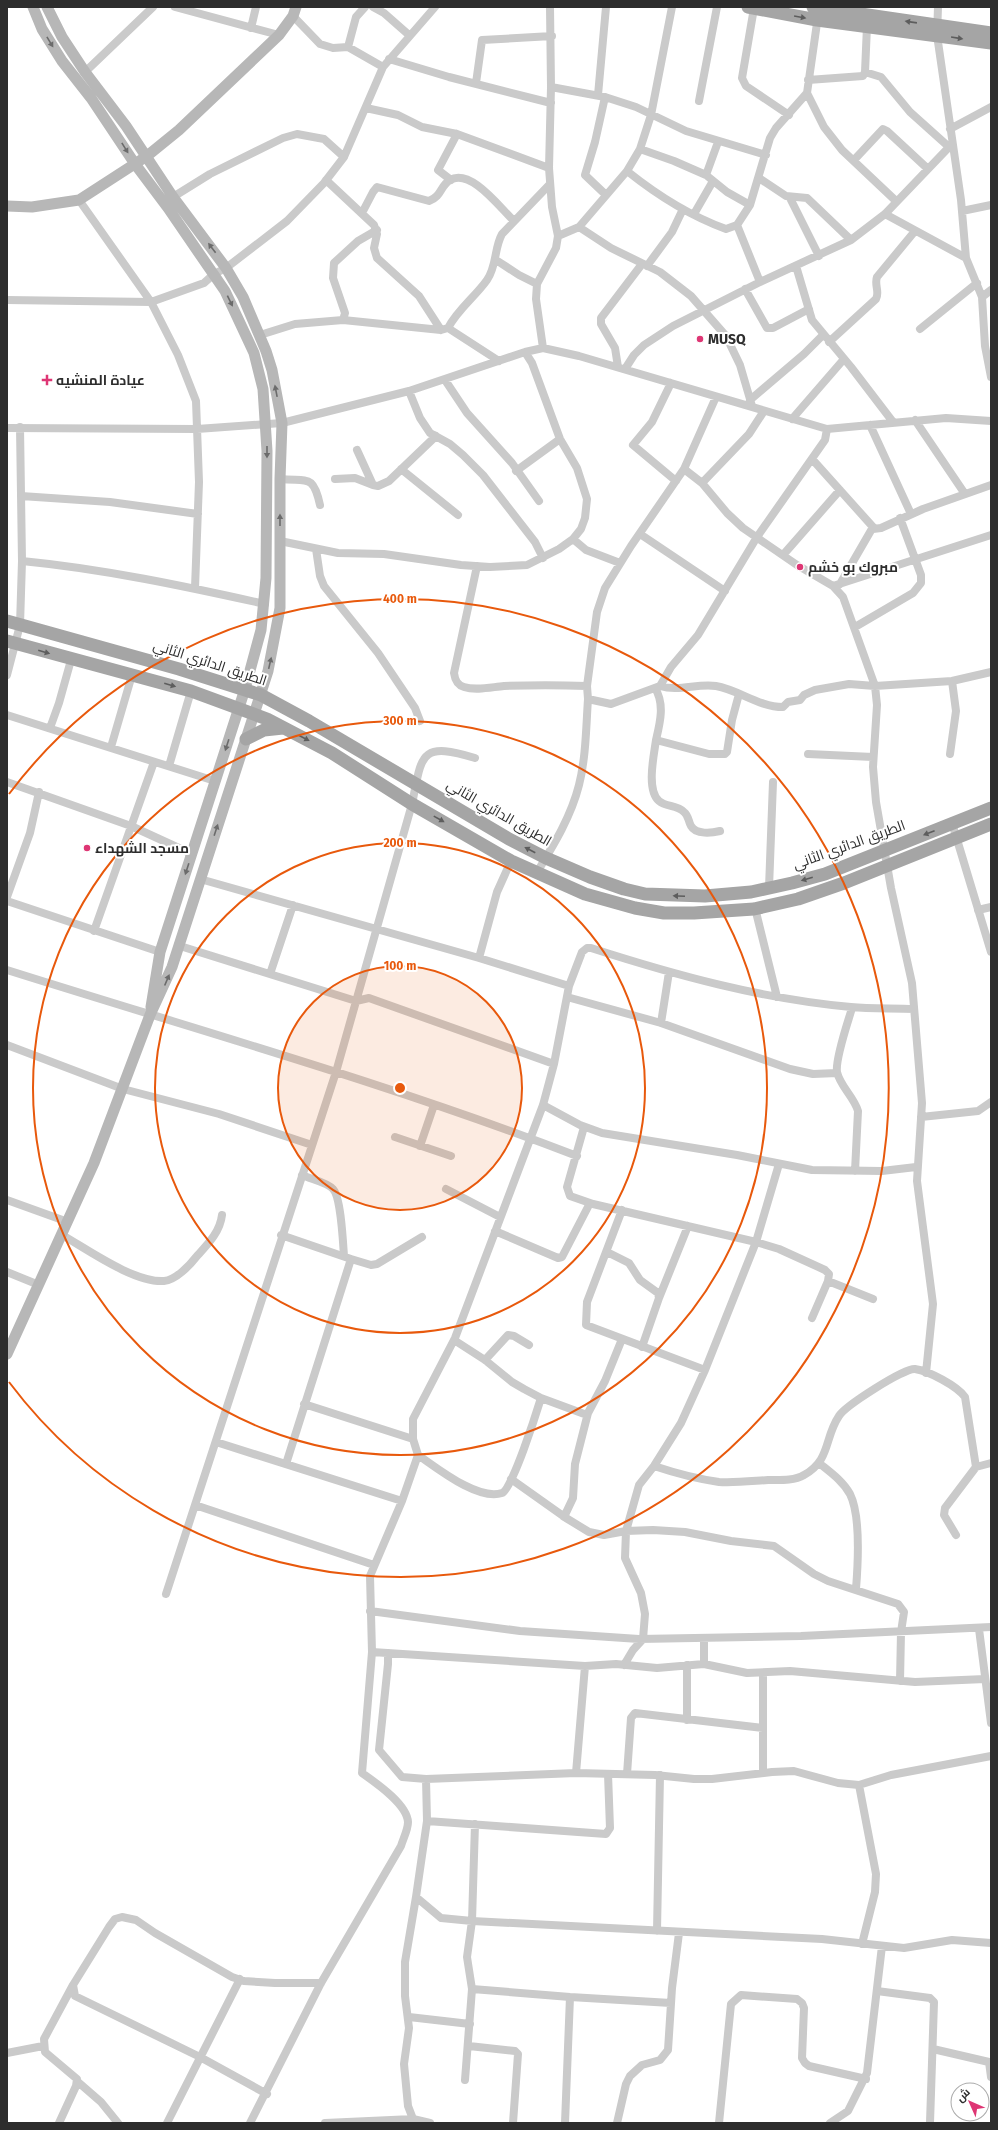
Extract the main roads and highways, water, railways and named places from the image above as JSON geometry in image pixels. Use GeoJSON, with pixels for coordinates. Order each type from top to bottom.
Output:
{"type":"FeatureCollection","features":[{"type":"Feature","properties":{"kind":"main road"},"geometry":{"type":"LineString","coordinates":[[33,7],[42,28],[62,61],[91,98],[135,164],[168,208],[225,291],[254,353],[263,389],[266,423],[264,604],[261,630],[245,689],[160,952],[153,986],[150,1015]]}},
{"type":"Feature","properties":{"kind":"main road"},"geometry":{"type":"LineString","coordinates":[[7,1354],[68,1222],[124,1089],[150,1015],[180,946],[200,879],[261,695],[275,643],[280,608],[280,479],[282,423],[272,370],[260,335],[243,297],[226,268],[173,197],[147,156],[85,72],[62,37],[47,7]]}},
{"type":"Feature","properties":{"kind":"main road"},"geometry":{"type":"LineString","coordinates":[[751,8],[818,10],[936,30],[991,43]]}},
{"type":"Feature","properties":{"kind":"main road"},"geometry":{"type":"LineString","coordinates":[[818,10],[867,26],[991,33]]}},
{"type":"Feature","properties":{"kind":"main road"},"geometry":{"type":"LineString","coordinates":[[7,206],[32,207],[79,200],[147,156],[179,130],[279,35],[295,12]]}},
{"type":"Feature","properties":{"kind":"main road","name":"الطريق الدائري الثاني"},"geometry":{"type":"LineString","coordinates":[[7,621],[179,669],[261,695],[310,720],[509,839],[546,858],[590,877],[624,889],[645,894],[705,896],[751,892],[769,888],[825,874],[991,808]]}},
{"type":"Feature","properties":{"kind":"main road"},"geometry":{"type":"LineString","coordinates":[[12,643],[191,691],[254,714],[332,753],[412,804],[536,874],[585,894],[635,908],[664,912],[694,913],[755,908],[798,899],[991,824]]}},
{"type":"Feature","properties":{"kind":"main road"},"geometry":{"type":"LineString","coordinates":[[246,739],[264,730],[283,728]]}},
{"type":"Feature","properties":{"kind":"place","name":"MUSQ"},"geometry":{"type":"Point","coordinates":[700,339]}},
{"type":"Feature","properties":{"kind":"place","name":"عيادة المنشيه"},"geometry":{"type":"Point","coordinates":[47,380]}},
{"type":"Feature","properties":{"kind":"place","name":"مبروك بو خشم"},"geometry":{"type":"Point","coordinates":[800,567]}},
{"type":"Feature","properties":{"kind":"place","name":"مسجد الشهداء"},"geometry":{"type":"Point","coordinates":[87,848]}}]}
